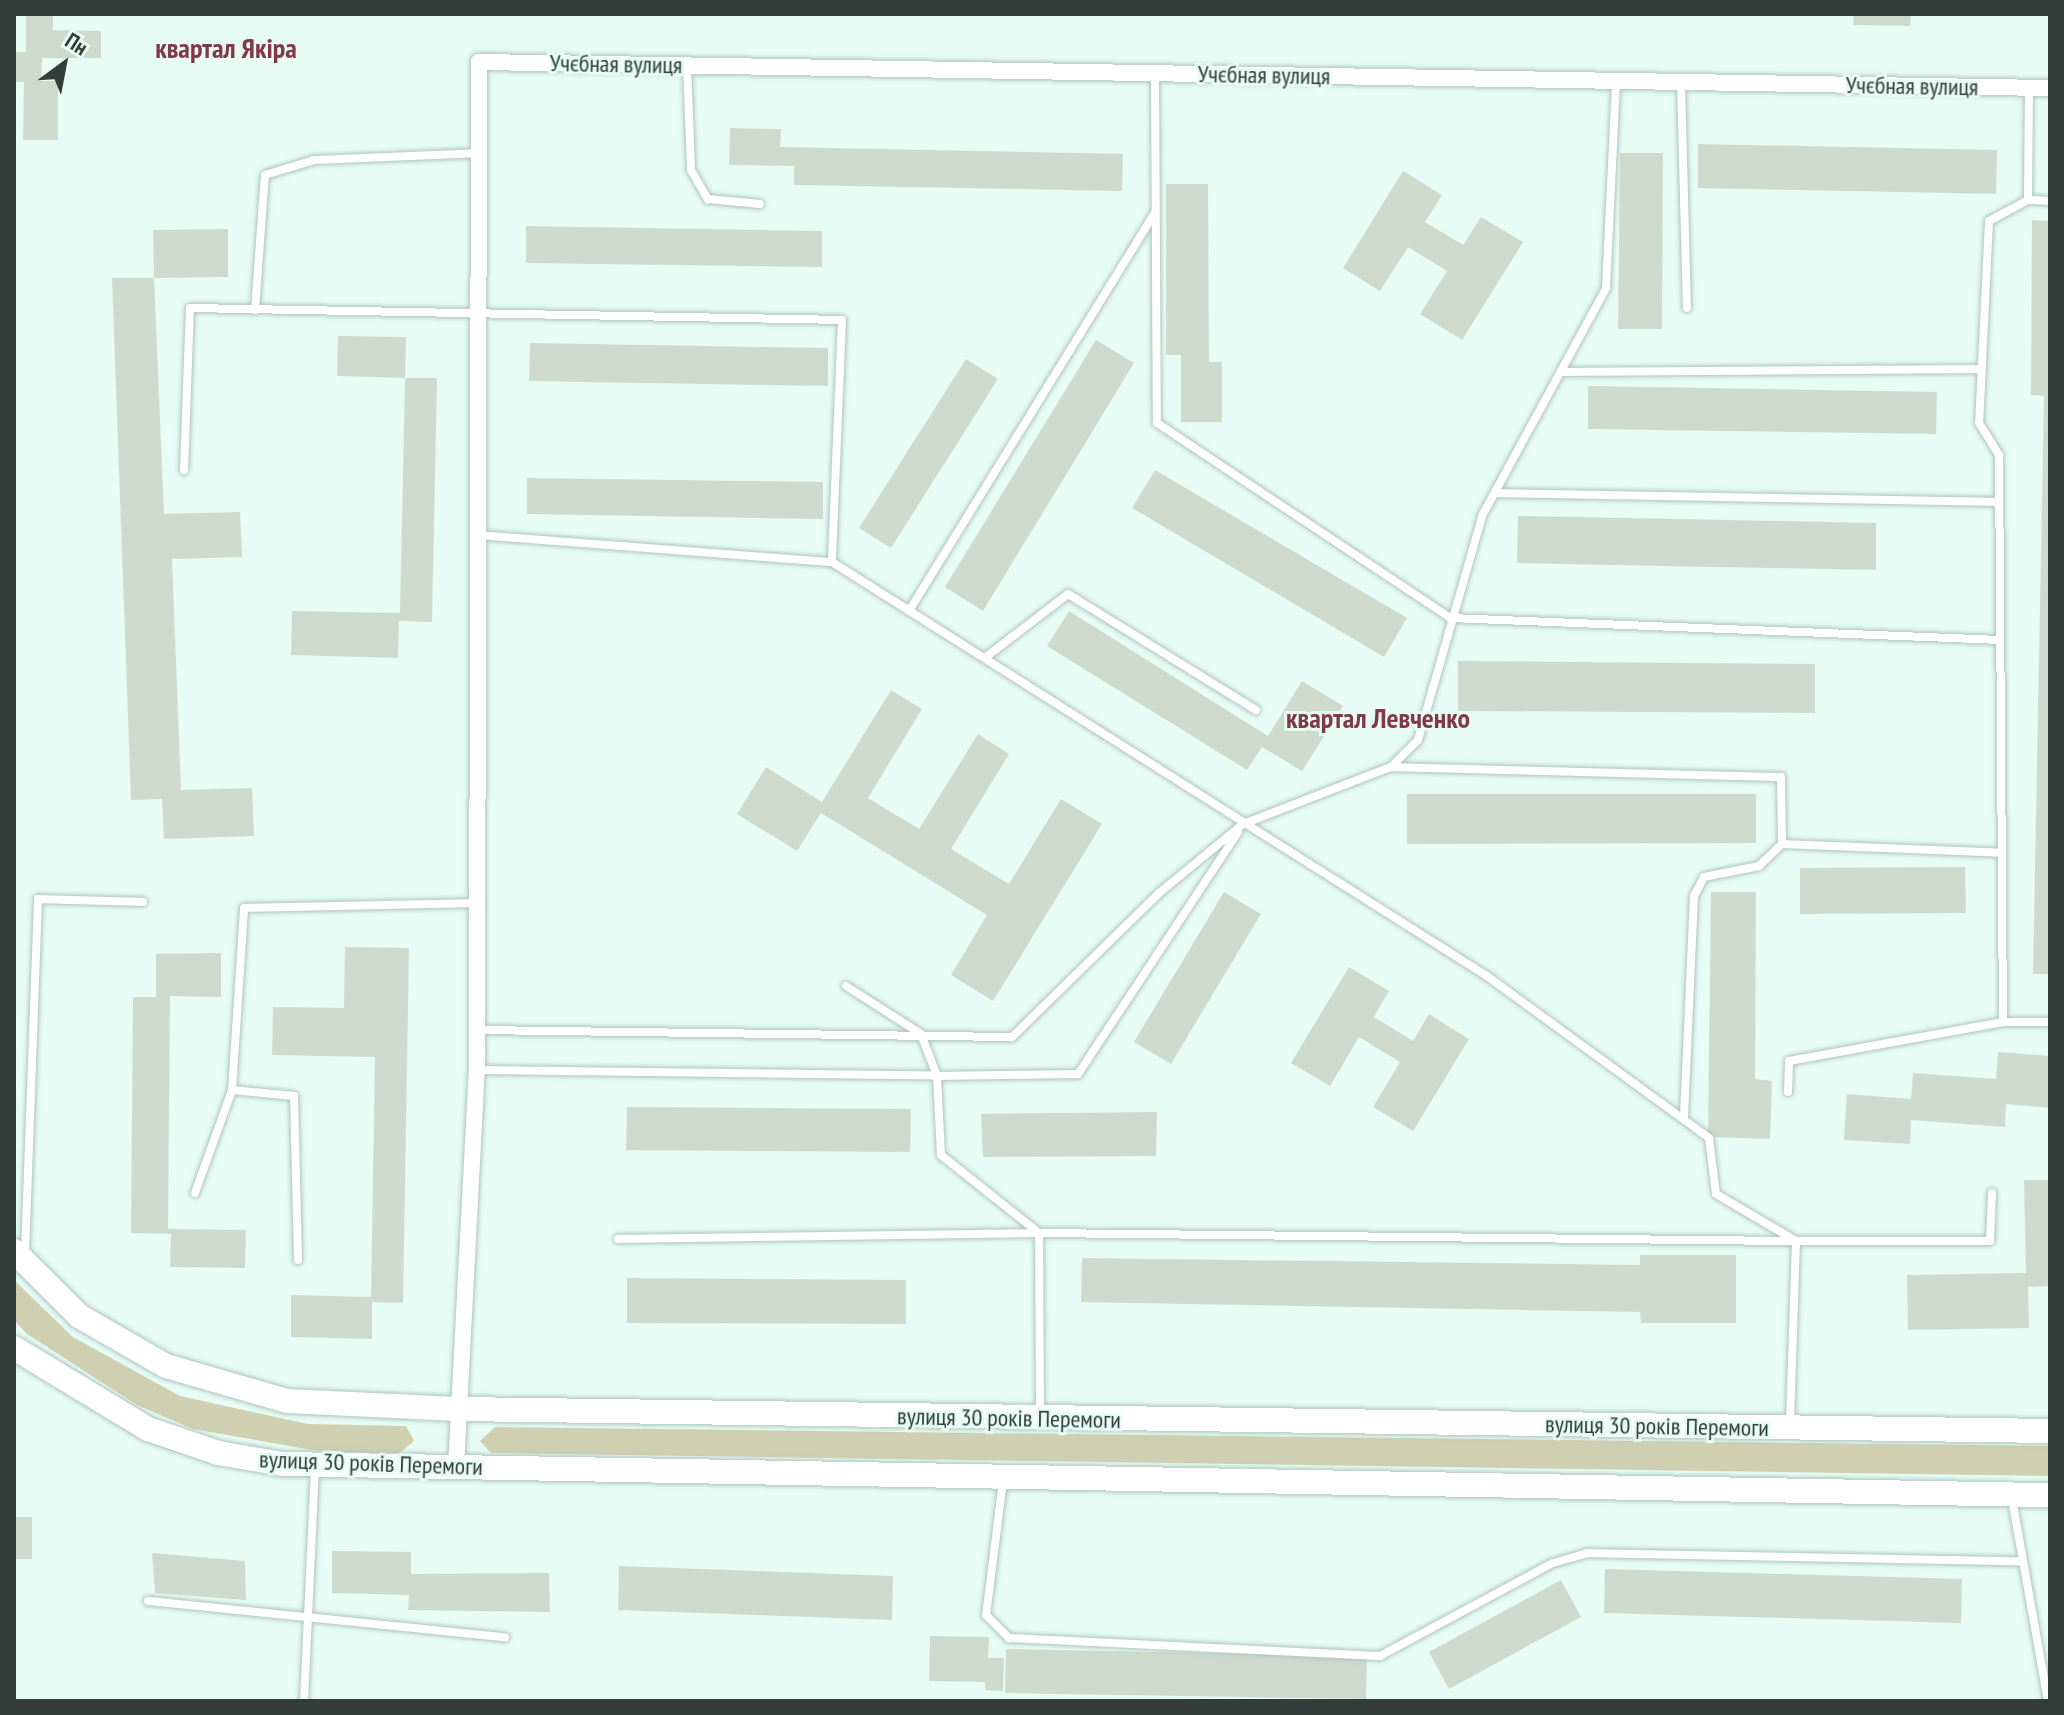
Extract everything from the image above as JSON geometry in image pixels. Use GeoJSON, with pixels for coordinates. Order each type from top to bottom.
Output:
{"type":"FeatureCollection","features":[{"type":"Feature","properties":{"kind":"street","name":"Учєбная вулиця"},"geometry":{"type":"LineString","coordinates":[[478,153],[479,62],[2050,88]]}},
{"type":"Feature","properties":{"kind":"street"},"geometry":{"type":"LineString","coordinates":[[456,1467],[477,1070],[478,153]]}},
{"type":"Feature","properties":{"kind":"street","name":"вулиця 30 років Перемоги"},"geometry":{"type":"LineString","coordinates":[[20,1259],[79,1316],[166,1366],[224,1388],[287,1401],[458,1409],[1040,1419],[2050,1431]]}},
{"type":"Feature","properties":{"kind":"street","name":"вулиця 30 років Перемоги"},"geometry":{"type":"LineString","coordinates":[[14,1348],[148,1429],[218,1453],[315,1464],[2050,1495]]}},
{"type":"Feature","properties":{"kind":"lane"},"geometry":{"type":"LineString","coordinates":[[687,65],[691,170],[708,199],[760,204]]}},
{"type":"Feature","properties":{"kind":"lane"},"geometry":{"type":"LineString","coordinates":[[1155,73],[1157,423],[1450,618],[2000,640]]}},
{"type":"Feature","properties":{"kind":"lane"},"geometry":{"type":"LineString","coordinates":[[1391,767],[1418,740],[1450,618],[1495,493],[1606,288],[1616,81]]}},
{"type":"Feature","properties":{"kind":"lane"},"geometry":{"type":"LineString","coordinates":[[1681,82],[1687,308]]}},
{"type":"Feature","properties":{"kind":"lane"},"geometry":{"type":"LineString","coordinates":[[2028,200],[2029,88]]}},
{"type":"Feature","properties":{"kind":"lane"},"geometry":{"type":"LineString","coordinates":[[255,310],[265,175],[314,160],[478,153]]}},
{"type":"Feature","properties":{"kind":"lane"},"geometry":{"type":"LineString","coordinates":[[2003,1022],[1999,455],[1979,423],[1989,221],[2028,200],[2050,201]]}},
{"type":"Feature","properties":{"kind":"lane"},"geometry":{"type":"LineString","coordinates":[[909,611],[1155,211]]}},
{"type":"Feature","properties":{"kind":"lane"},"geometry":{"type":"LineString","coordinates":[[184,470],[190,308],[478,318],[842,320],[832,562]]}},
{"type":"Feature","properties":{"kind":"lane"},"geometry":{"type":"LineString","coordinates":[[1561,372],[1982,369]]}},
{"type":"Feature","properties":{"kind":"lane"},"geometry":{"type":"LineString","coordinates":[[1495,493],[1999,502]]}},
{"type":"Feature","properties":{"kind":"lane"},"geometry":{"type":"LineString","coordinates":[[477,535],[832,562],[1487,976],[1684,1116],[1709,1138],[1716,1194],[1796,1241]]}},
{"type":"Feature","properties":{"kind":"lane"},"geometry":{"type":"LineString","coordinates":[[986,657],[1068,594],[1256,710]]}},
{"type":"Feature","properties":{"kind":"lane"},"geometry":{"type":"LineString","coordinates":[[475,1030],[1012,1037],[1159,893],[1243,824],[1391,767],[1781,777],[1782,844]]}},
{"type":"Feature","properties":{"kind":"lane"},"geometry":{"type":"LineString","coordinates":[[477,1070],[937,1076],[1078,1074],[1243,824]]}},
{"type":"Feature","properties":{"kind":"lane"},"geometry":{"type":"LineString","coordinates":[[1684,1116],[1694,896],[1704,877],[1759,866],[1782,844],[2002,853]]}},
{"type":"Feature","properties":{"kind":"lane"},"geometry":{"type":"LineString","coordinates":[[20,1259],[38,899],[143,902]]}},
{"type":"Feature","properties":{"kind":"lane"},"geometry":{"type":"LineString","coordinates":[[195,1193],[232,1090],[244,908],[476,903]]}},
{"type":"Feature","properties":{"kind":"lane"},"geometry":{"type":"LineString","coordinates":[[846,986],[921,1034],[937,1076],[941,1155],[1039,1233]]}},
{"type":"Feature","properties":{"kind":"lane"},"geometry":{"type":"LineString","coordinates":[[1788,1092],[1789,1061],[2003,1022],[2050,1022]]}},
{"type":"Feature","properties":{"kind":"lane"},"geometry":{"type":"LineString","coordinates":[[232,1090],[294,1096],[298,1260]]}},
{"type":"Feature","properties":{"kind":"lane"},"geometry":{"type":"LineString","coordinates":[[618,1239],[1039,1233],[1990,1241],[1992,1193]]}},
{"type":"Feature","properties":{"kind":"lane"},"geometry":{"type":"LineString","coordinates":[[1039,1233],[1040,1419]]}},
{"type":"Feature","properties":{"kind":"lane"},"geometry":{"type":"LineString","coordinates":[[1790,1427],[1796,1241]]}},
{"type":"Feature","properties":{"kind":"lane"},"geometry":{"type":"LineString","coordinates":[[304,1701],[313,1616],[315,1464]]}},
{"type":"Feature","properties":{"kind":"lane"},"geometry":{"type":"LineString","coordinates":[[1004,1476],[986,1615],[1009,1638],[1380,1656],[1553,1563],[1587,1553],[2023,1561]]}},
{"type":"Feature","properties":{"kind":"lane"},"geometry":{"type":"LineString","coordinates":[[2011,1494],[2048,1701]]}},
{"type":"Feature","properties":{"kind":"lane"},"geometry":{"type":"LineString","coordinates":[[148,1601],[505,1637]]}},
{"type":"Feature","properties":{"kind":"green space"},"geometry":{"type":"Polygon","coordinates":[[[14,1280],[73,1337],[180,1396],[308,1424],[406,1426],[414,1441],[400,1453],[324,1452],[193,1429],[137,1405],[27,1334],[14,1320],[14,1280]]]}},
{"type":"Feature","properties":{"kind":"green space"},"geometry":{"type":"Polygon","coordinates":[[[495,1427],[2050,1446],[2050,1476],[491,1453],[480,1441],[495,1427]]]}},
{"type":"Feature","properties":{"kind":"building"},"geometry":{"type":"Polygon","coordinates":[[[26,14],[53,14],[53,30],[101,31],[101,58],[42,58],[41,81],[58,81],[58,140],[23,140],[24,82],[14,82],[14,52],[26,52],[26,14]]]}},
{"type":"Feature","properties":{"kind":"building"},"geometry":{"type":"Polygon","coordinates":[[[1854,14],[1911,14],[1910,26],[1853,25],[1854,14]]]}},
{"type":"Feature","properties":{"kind":"building"},"geometry":{"type":"Polygon","coordinates":[[[730,128],[781,129],[780,147],[1123,154],[1122,191],[794,185],[794,166],[729,165],[730,128]]]}},
{"type":"Feature","properties":{"kind":"building"},"geometry":{"type":"Polygon","coordinates":[[[1698,144],[1997,150],[1996,194],[1698,188],[1698,144]]]}},
{"type":"Feature","properties":{"kind":"building"},"geometry":{"type":"Polygon","coordinates":[[[1620,153],[1663,153],[1662,329],[1618,329],[1620,153]]]}},
{"type":"Feature","properties":{"kind":"building"},"geometry":{"type":"Polygon","coordinates":[[[1403,171],[1442,195],[1425,222],[1463,245],[1481,217],[1523,242],[1462,340],[1420,314],[1447,271],[1408,247],[1380,291],[1343,268],[1403,171]]]}},
{"type":"Feature","properties":{"kind":"building"},"geometry":{"type":"Polygon","coordinates":[[[1166,184],[1208,184],[1209,362],[1222,362],[1222,422],[1181,422],[1181,355],[1166,355],[1166,184]]]}},
{"type":"Feature","properties":{"kind":"building"},"geometry":{"type":"Polygon","coordinates":[[[2032,220],[2050,221],[2050,974],[2033,974],[2044,396],[2031,395],[2032,220]]]}},
{"type":"Feature","properties":{"kind":"building"},"geometry":{"type":"Polygon","coordinates":[[[526,226],[822,231],[822,267],[526,263],[526,226]]]}},
{"type":"Feature","properties":{"kind":"building"},"geometry":{"type":"Polygon","coordinates":[[[228,229],[228,277],[154,278],[153,230],[228,229]]]}},
{"type":"Feature","properties":{"kind":"building"},"geometry":{"type":"Polygon","coordinates":[[[112,278],[154,278],[164,514],[240,512],[242,557],[172,559],[181,790],[252,788],[254,836],[164,839],[162,799],[131,800],[112,278]]]}},
{"type":"Feature","properties":{"kind":"building"},"geometry":{"type":"Polygon","coordinates":[[[338,336],[406,337],[405,378],[337,376],[338,336]]]}},
{"type":"Feature","properties":{"kind":"building"},"geometry":{"type":"Polygon","coordinates":[[[1096,340],[1134,363],[983,611],[945,587],[1096,340]]]}},
{"type":"Feature","properties":{"kind":"building"},"geometry":{"type":"Polygon","coordinates":[[[530,343],[828,348],[828,386],[529,381],[530,343]]]}},
{"type":"Feature","properties":{"kind":"building"},"geometry":{"type":"Polygon","coordinates":[[[966,359],[998,379],[891,548],[859,528],[966,359]]]}},
{"type":"Feature","properties":{"kind":"building"},"geometry":{"type":"Polygon","coordinates":[[[405,378],[437,378],[432,622],[399,621],[398,658],[291,655],[292,611],[400,613],[405,378]]]}},
{"type":"Feature","properties":{"kind":"building"},"geometry":{"type":"Polygon","coordinates":[[[1588,386],[1937,392],[1936,434],[1588,429],[1588,386]]]}},
{"type":"Feature","properties":{"kind":"building"},"geometry":{"type":"Polygon","coordinates":[[[1155,470],[1407,618],[1384,657],[1132,508],[1155,470]]]}},
{"type":"Feature","properties":{"kind":"building"},"geometry":{"type":"Polygon","coordinates":[[[527,478],[823,482],[823,519],[527,514],[527,478]]]}},
{"type":"Feature","properties":{"kind":"building"},"geometry":{"type":"Polygon","coordinates":[[[1518,516],[1876,523],[1876,570],[1517,563],[1518,516]]]}},
{"type":"Feature","properties":{"kind":"building"},"geometry":{"type":"Polygon","coordinates":[[[1069,611],[1268,736],[1302,681],[1343,706],[1302,771],[1262,747],[1247,770],[1047,646],[1069,611]]]}},
{"type":"Feature","properties":{"kind":"building"},"geometry":{"type":"Polygon","coordinates":[[[1458,661],[1815,664],[1815,713],[1458,711],[1458,661]]]}},
{"type":"Feature","properties":{"kind":"building"},"geometry":{"type":"Polygon","coordinates":[[[891,690],[922,709],[868,798],[919,829],[978,734],[1009,754],[951,849],[1009,884],[1061,799],[1102,824],[993,1001],[951,975],[987,915],[821,813],[797,851],[737,814],[766,767],[822,802],[891,690]]]}},
{"type":"Feature","properties":{"kind":"building"},"geometry":{"type":"Polygon","coordinates":[[[1407,794],[1756,794],[1756,843],[1407,844],[1407,794]]]}},
{"type":"Feature","properties":{"kind":"building"},"geometry":{"type":"Polygon","coordinates":[[[1965,867],[1966,913],[1800,914],[1800,868],[1965,867]]]}},
{"type":"Feature","properties":{"kind":"building"},"geometry":{"type":"Polygon","coordinates":[[[1224,892],[1261,914],[1171,1064],[1134,1042],[1224,892]]]}},
{"type":"Feature","properties":{"kind":"building"},"geometry":{"type":"Polygon","coordinates":[[[1711,892],[1756,892],[1755,1079],[1772,1081],[1770,1139],[1708,1137],[1711,892]]]}},
{"type":"Feature","properties":{"kind":"building"},"geometry":{"type":"Polygon","coordinates":[[[345,947],[409,948],[403,1303],[372,1302],[372,1339],[291,1337],[291,1295],[371,1297],[375,1057],[272,1055],[273,1007],[344,1008],[345,947]]]}},
{"type":"Feature","properties":{"kind":"building"},"geometry":{"type":"Polygon","coordinates":[[[221,953],[221,997],[170,996],[168,1229],[246,1230],[245,1268],[170,1267],[171,1234],[131,1233],[133,997],[156,997],[156,954],[221,953]]]}},
{"type":"Feature","properties":{"kind":"building"},"geometry":{"type":"Polygon","coordinates":[[[1349,967],[1389,991],[1374,1017],[1413,1041],[1429,1014],[1469,1039],[1413,1131],[1373,1107],[1400,1062],[1359,1037],[1330,1086],[1291,1063],[1349,967]]]}},
{"type":"Feature","properties":{"kind":"building"},"geometry":{"type":"Polygon","coordinates":[[[1998,1052],[2050,1056],[2050,1108],[2006,1104],[2005,1127],[1911,1120],[1910,1144],[1844,1140],[1847,1094],[1911,1099],[1913,1073],[1996,1079],[1998,1052]]]}},
{"type":"Feature","properties":{"kind":"building"},"geometry":{"type":"Polygon","coordinates":[[[627,1107],[911,1109],[910,1152],[626,1150],[627,1107]]]}},
{"type":"Feature","properties":{"kind":"building"},"geometry":{"type":"Polygon","coordinates":[[[1157,1112],[1156,1156],[983,1157],[981,1114],[1157,1112]]]}},
{"type":"Feature","properties":{"kind":"building"},"geometry":{"type":"Polygon","coordinates":[[[2024,1180],[2050,1180],[2050,1286],[2028,1287],[2029,1328],[1908,1330],[1907,1275],[2026,1273],[2024,1180]]]}},
{"type":"Feature","properties":{"kind":"building"},"geometry":{"type":"Polygon","coordinates":[[[1640,1255],[1736,1255],[1736,1323],[1641,1323],[1640,1312],[1081,1302],[1082,1258],[1640,1265],[1640,1255]]]}},
{"type":"Feature","properties":{"kind":"building"},"geometry":{"type":"Polygon","coordinates":[[[627,1278],[906,1280],[906,1324],[627,1323],[627,1278]]]}},
{"type":"Feature","properties":{"kind":"building"},"geometry":{"type":"Polygon","coordinates":[[[14,1517],[32,1517],[32,1559],[14,1559],[14,1517]]]}},
{"type":"Feature","properties":{"kind":"building"},"geometry":{"type":"Polygon","coordinates":[[[332,1551],[411,1552],[411,1574],[549,1573],[550,1612],[408,1610],[409,1595],[332,1593],[332,1551]]]}},
{"type":"Feature","properties":{"kind":"building"},"geometry":{"type":"Polygon","coordinates":[[[152,1553],[245,1561],[246,1600],[155,1593],[152,1553]]]}},
{"type":"Feature","properties":{"kind":"building"},"geometry":{"type":"Polygon","coordinates":[[[619,1566],[893,1576],[892,1620],[618,1610],[619,1566]]]}},
{"type":"Feature","properties":{"kind":"building"},"geometry":{"type":"Polygon","coordinates":[[[1605,1569],[1962,1579],[1961,1623],[1604,1613],[1605,1569]]]}},
{"type":"Feature","properties":{"kind":"building"},"geometry":{"type":"Polygon","coordinates":[[[1561,1580],[1581,1617],[1449,1689],[1429,1652],[1561,1580]]]}},
{"type":"Feature","properties":{"kind":"building"},"geometry":{"type":"Polygon","coordinates":[[[930,1636],[989,1637],[988,1658],[1004,1658],[1003,1691],[985,1690],[985,1682],[929,1681],[930,1636]]]}},
{"type":"Feature","properties":{"kind":"building"},"geometry":{"type":"Polygon","coordinates":[[[1006,1649],[1367,1656],[1366,1699],[1005,1693],[1006,1649]]]}},
{"type":"Feature","properties":{"kind":"district","name":"квартал Якіра"},"geometry":{"type":"Point","coordinates":[226,48]}},
{"type":"Feature","properties":{"kind":"district","name":"квартал Левченко"},"geometry":{"type":"Point","coordinates":[1378,718]}}]}
